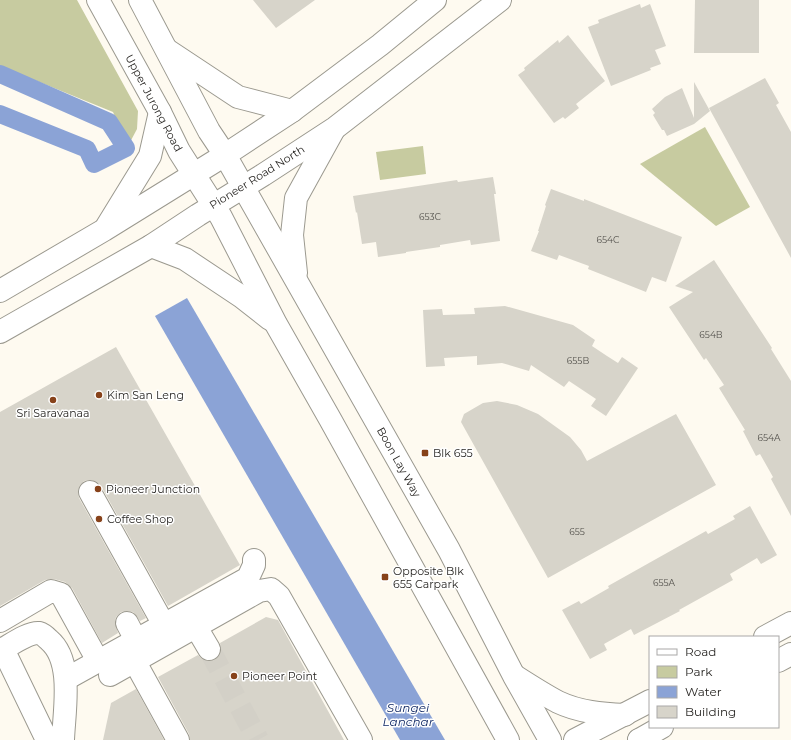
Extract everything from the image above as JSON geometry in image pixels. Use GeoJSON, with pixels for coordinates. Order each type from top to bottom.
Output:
{"type":"FeatureCollection","features":[{"type":"Feature","properties":{"kind":"main road","name":"Upper Jurong Road"},"geometry":{"type":"LineString","coordinates":[[98,0],[160,112],[179,151],[213,205]]}},
{"type":"Feature","properties":{"kind":"main road"},"geometry":{"type":"LineString","coordinates":[[140,0],[209,131],[225,155],[243,187]]}},
{"type":"Feature","properties":{"kind":"main road"},"geometry":{"type":"LineString","coordinates":[[0,290],[104,230],[225,155],[292,111],[380,45],[435,0]]}},
{"type":"Feature","properties":{"kind":"main road","name":"Pioneer Road North"},"geometry":{"type":"LineString","coordinates":[[0,332],[151,246],[335,128],[500,0]]}},
{"type":"Feature","properties":{"kind":"main road"},"geometry":{"type":"LineString","coordinates":[[166,49],[238,97],[292,111]]}},
{"type":"Feature","properties":{"kind":"main road"},"geometry":{"type":"LineString","coordinates":[[104,230],[150,156],[160,112]]}},
{"type":"Feature","properties":{"kind":"main road"},"geometry":{"type":"LineString","coordinates":[[296,280],[292,235],[296,198],[335,128]]}},
{"type":"Feature","properties":{"kind":"main road","name":"Boon Lay Way"},"geometry":{"type":"LineString","coordinates":[[243,187],[449,550],[514,676],[550,740]]}},
{"type":"Feature","properties":{"kind":"main road"},"geometry":{"type":"LineString","coordinates":[[213,205],[276,324],[508,740]]}},
{"type":"Feature","properties":{"kind":"main road"},"geometry":{"type":"LineString","coordinates":[[151,246],[185,259],[242,297],[276,324]]}},
{"type":"Feature","properties":{"kind":"main road"},"geometry":{"type":"LineString","coordinates":[[90,492],[181,622],[209,649]]}},
{"type":"Feature","properties":{"kind":"main road"},"geometry":{"type":"LineString","coordinates":[[66,679],[104,668],[135,662],[181,622],[248,578],[254,565],[254,560]]}},
{"type":"Feature","properties":{"kind":"main road"},"geometry":{"type":"LineString","coordinates":[[104,668],[132,632],[181,622],[259,591],[271,589],[279,596],[361,740]]}},
{"type":"Feature","properties":{"kind":"main road"},"geometry":{"type":"LineString","coordinates":[[0,621],[51,591],[61,594],[104,668]]}},
{"type":"Feature","properties":{"kind":"main road"},"geometry":{"type":"LineString","coordinates":[[767,636],[791,623]]}},
{"type":"Feature","properties":{"kind":"main road"},"geometry":{"type":"LineString","coordinates":[[47,740],[2,649],[30,634],[39,633],[55,645],[63,664],[66,679],[63,740]]}},
{"type":"Feature","properties":{"kind":"main road"},"geometry":{"type":"LineString","coordinates":[[779,661],[791,654]]}},
{"type":"Feature","properties":{"kind":"main road"},"geometry":{"type":"LineString","coordinates":[[135,662],[178,740]]}},
{"type":"Feature","properties":{"kind":"main road"},"geometry":{"type":"LineString","coordinates":[[514,676],[558,702],[576,709],[601,714],[625,715]]}},
{"type":"Feature","properties":{"kind":"main road"},"geometry":{"type":"LineString","coordinates":[[575,740],[649,702]]}},
{"type":"Feature","properties":{"kind":"main road"},"geometry":{"type":"LineString","coordinates":[[639,740],[660,728]]}},
{"type":"Feature","properties":{"kind":"green space"},"geometry":{"type":"Polygon","coordinates":[[[0,0],[77,0],[138,111],[137,129],[128,146],[113,112],[0,66],[0,0]]]}},
{"type":"Feature","properties":{"kind":"green space"},"geometry":{"type":"Polygon","coordinates":[[[705,127],[750,207],[716,226],[640,164],[705,127]]]}},
{"type":"Feature","properties":{"kind":"green space"},"geometry":{"type":"Polygon","coordinates":[[[423,146],[426,174],[380,180],[376,152],[423,146]]]}},
{"type":"Feature","properties":{"kind":"water","name":"Sungei Lanchar"},"geometry":{"type":"Polygon","coordinates":[[[187,298],[445,740],[400,740],[155,316],[187,298]]]}},
{"type":"Feature","properties":{"kind":"building"},"geometry":{"type":"Polygon","coordinates":[[[253,0],[315,0],[276,28],[253,0]]]}},
{"type":"Feature","properties":{"kind":"building"},"geometry":{"type":"Polygon","coordinates":[[[695,0],[759,0],[759,53],[694,53],[695,0]]]}},
{"type":"Feature","properties":{"kind":"building"},"geometry":{"type":"Polygon","coordinates":[[[640,4],[641,8],[650,4],[666,46],[655,50],[661,64],[650,68],[651,70],[611,86],[588,27],[599,23],[598,20],[640,4]]]}},
{"type":"Feature","properties":{"kind":"building"},"geometry":{"type":"Polygon","coordinates":[[[568,35],[605,81],[576,104],[579,108],[565,119],[563,117],[554,123],[518,75],[525,70],[524,68],[558,40],[559,43],[568,35]]]}},
{"type":"Feature","properties":{"kind":"building"},"geometry":{"type":"Polygon","coordinates":[[[765,78],[779,103],[776,105],[791,132],[791,258],[709,108],[765,78]]]}},
{"type":"Feature","properties":{"kind":"building"},"geometry":{"type":"Polygon","coordinates":[[[694,82],[710,111],[694,124],[667,136],[653,115],[655,113],[652,109],[665,97],[682,88],[694,118],[694,82]]]}},
{"type":"Feature","properties":{"kind":"building"},"geometry":{"type":"Polygon","coordinates":[[[493,177],[500,241],[471,245],[470,240],[440,245],[440,247],[378,257],[376,242],[362,244],[353,196],[457,180],[458,182],[493,177]]]}},
{"type":"Feature","properties":{"kind":"building"},"geometry":{"type":"Polygon","coordinates":[[[551,189],[584,201],[584,199],[682,237],[666,282],[652,277],[646,292],[588,269],[589,266],[559,255],[557,260],[531,251],[539,231],[545,205],[551,189]]]}},
{"type":"Feature","properties":{"kind":"building"},"geometry":{"type":"Polygon","coordinates":[[[714,260],[772,348],[771,349],[791,381],[791,516],[771,479],[773,477],[760,454],[756,456],[743,431],[745,430],[719,388],[724,385],[706,358],[704,360],[669,307],[693,292],[675,286],[714,260]]]}},
{"type":"Feature","properties":{"kind":"building"},"geometry":{"type":"Polygon","coordinates":[[[505,306],[573,325],[595,340],[592,346],[607,356],[618,363],[622,357],[638,368],[606,416],[591,406],[596,399],[569,381],[564,387],[531,365],[529,371],[502,363],[477,365],[477,356],[444,358],[445,366],[426,367],[423,310],[442,309],[443,315],[475,314],[474,308],[505,306]]]}},
{"type":"Feature","properties":{"kind":"building","name":"Pioneer Junction"},"geometry":{"type":"Polygon","coordinates":[[[116,347],[240,565],[168,606],[101,486],[97,482],[91,480],[84,481],[80,485],[78,491],[79,498],[146,618],[140,621],[133,612],[121,612],[116,617],[115,622],[118,633],[102,643],[72,588],[65,582],[54,579],[45,580],[0,606],[0,412],[116,347]]]}},
{"type":"Feature","properties":{"kind":"building"},"geometry":{"type":"Polygon","coordinates":[[[497,401],[517,405],[538,414],[570,437],[581,450],[587,461],[676,414],[716,485],[548,578],[461,422],[464,414],[483,403],[497,401]]]}},
{"type":"Feature","properties":{"kind":"building"},"geometry":{"type":"Polygon","coordinates":[[[750,506],[777,555],[761,564],[757,558],[730,574],[733,580],[679,610],[680,611],[634,635],[631,629],[604,644],[607,650],[590,659],[562,610],[579,601],[581,604],[609,588],[608,586],[706,531],[708,534],[735,519],[733,516],[750,506]]]}},
{"type":"Feature","properties":{"kind":"building","name":"Pioneer Point"},"geometry":{"type":"Polygon","coordinates":[[[266,617],[278,620],[344,740],[190,740],[189,734],[158,677],[198,655],[203,660],[215,660],[220,655],[220,643],[266,617]]]}},
{"type":"Feature","properties":{"kind":"building"},"geometry":{"type":"Polygon","coordinates":[[[136,689],[164,740],[103,740],[111,703],[136,689]]]}},
{"type":"Feature","properties":{"kind":"waterway"},"geometry":{"type":"LineString","coordinates":[[0,74],[109,122],[126,148],[94,164],[87,149],[0,114]]}},
{"type":"Feature","properties":{"kind":"tunnel"},"geometry":{"type":"LineString","coordinates":[[209,649],[258,740]]}},
{"type":"Feature","properties":{"kind":"place","name":"Kim San Leng"},"geometry":{"type":"Point","coordinates":[99,395]}},
{"type":"Feature","properties":{"kind":"place","name":"Sri Saravanaa"},"geometry":{"type":"Point","coordinates":[53,400]}},
{"type":"Feature","properties":{"kind":"place","name":"Blk 655"},"geometry":{"type":"Point","coordinates":[425,453]}},
{"type":"Feature","properties":{"kind":"place","name":"Pioneer Junction"},"geometry":{"type":"Point","coordinates":[98,489]}},
{"type":"Feature","properties":{"kind":"place","name":"Coffee Shop"},"geometry":{"type":"Point","coordinates":[99,519]}},
{"type":"Feature","properties":{"kind":"place","name":"Opposite Blk 655 Carpark"},"geometry":{"type":"Point","coordinates":[385,577]}},
{"type":"Feature","properties":{"kind":"place","name":"Pioneer Point"},"geometry":{"type":"Point","coordinates":[234,676]}}]}
